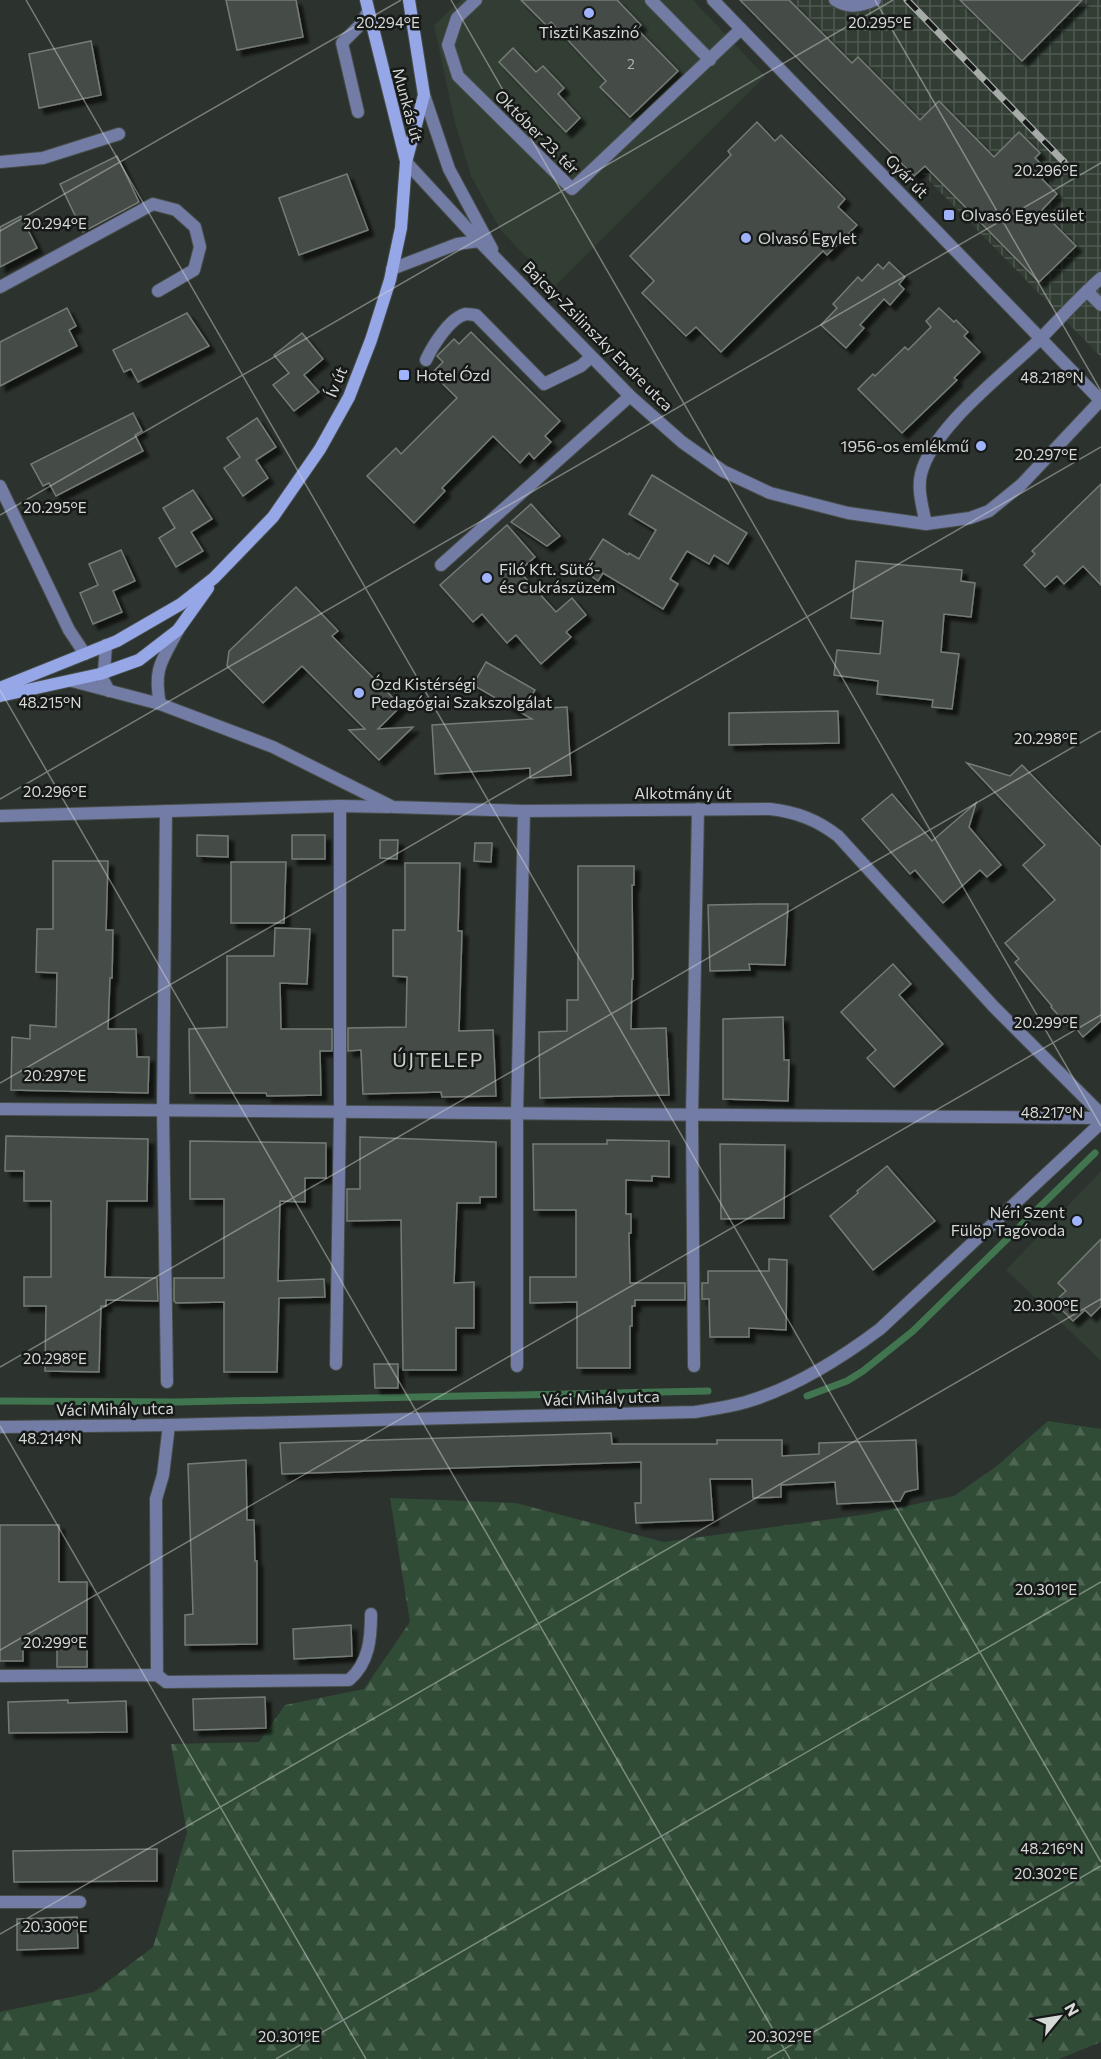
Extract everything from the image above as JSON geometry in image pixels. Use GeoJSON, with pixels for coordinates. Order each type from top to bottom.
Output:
{"type":"FeatureCollection","features":[{"type":"Feature","properties":{"kind":"main road","name":"Munkás út"},"geometry":{"type":"LineString","coordinates":[[406,162],[423,95],[409,0]]}},
{"type":"Feature","properties":{"kind":"main road","name":"Munkás út"},"geometry":{"type":"LineString","coordinates":[[367,6],[406,162]]}},
{"type":"Feature","properties":{"kind":"main road","name":"Ív út"},"geometry":{"type":"LineString","coordinates":[[0,696],[100,674],[139,660],[178,630],[214,578],[273,517],[320,449],[349,397],[371,340],[392,269],[401,228],[406,162]]}},
{"type":"Feature","properties":{"kind":"main road","name":"Ív út"},"geometry":{"type":"LineString","coordinates":[[0,688],[86,654],[143,627],[214,578]]}},
{"type":"Feature","properties":{"kind":"street","name":"Október 23. tér"},"geometry":{"type":"LineString","coordinates":[[476,0],[457,18],[448,45],[458,76],[572,189],[741,29]]}},
{"type":"Feature","properties":{"kind":"street"},"geometry":{"type":"LineString","coordinates":[[651,0],[710,60]]}},
{"type":"Feature","properties":{"kind":"street","name":"Gyár út"},"geometry":{"type":"LineString","coordinates":[[713,0],[1101,400]]}},
{"type":"Feature","properties":{"kind":"street"},"geometry":{"type":"LineString","coordinates":[[835,0],[838,3],[860,6],[875,0]]}},
{"type":"Feature","properties":{"kind":"street"},"geometry":{"type":"LineString","coordinates":[[358,112],[342,43],[359,26],[367,6]]}},
{"type":"Feature","properties":{"kind":"street"},"geometry":{"type":"LineString","coordinates":[[423,95],[449,168],[497,258]]}},
{"type":"Feature","properties":{"kind":"street"},"geometry":{"type":"LineString","coordinates":[[0,162],[43,158],[119,134]]}},
{"type":"Feature","properties":{"kind":"street","name":"Bajcsy-Zsilinszky Endre utca"},"geometry":{"type":"LineString","coordinates":[[406,162],[479,241],[630,396],[682,442],[723,471],[770,492],[848,513],[926,524],[970,518],[989,511],[1022,485],[1101,400]]}},
{"type":"Feature","properties":{"kind":"street"},"geometry":{"type":"LineString","coordinates":[[0,286],[153,204],[176,210],[195,227],[200,248],[194,270],[158,291]]}},
{"type":"Feature","properties":{"kind":"street"},"geometry":{"type":"LineString","coordinates":[[392,269],[457,244],[479,241]]}},
{"type":"Feature","properties":{"kind":"street"},"geometry":{"type":"LineString","coordinates":[[926,524],[921,496],[921,475],[932,449],[974,401],[1101,278]]}},
{"type":"Feature","properties":{"kind":"street"},"geometry":{"type":"LineString","coordinates":[[1087,291],[1101,305]]}},
{"type":"Feature","properties":{"kind":"street"},"geometry":{"type":"LineString","coordinates":[[426,360],[434,343],[455,320],[466,314],[476,315],[544,384],[581,366],[591,357]]}},
{"type":"Feature","properties":{"kind":"street"},"geometry":{"type":"LineString","coordinates":[[441,565],[630,396]]}},
{"type":"Feature","properties":{"kind":"street"},"geometry":{"type":"LineString","coordinates":[[0,486],[69,630],[86,654]]}},
{"type":"Feature","properties":{"kind":"street"},"geometry":{"type":"LineString","coordinates":[[160,704],[156,683],[158,671],[178,630]]}},
{"type":"Feature","properties":{"kind":"street"},"geometry":{"type":"LineString","coordinates":[[106,645],[104,672],[100,674],[109,691]]}},
{"type":"Feature","properties":{"kind":"street","name":"Alkotmány út"},"geometry":{"type":"LineString","coordinates":[[72,681],[160,704],[273,747],[393,807],[524,811],[770,809],[808,816],[838,836],[994,1007],[1101,1118]]}},
{"type":"Feature","properties":{"kind":"street"},"geometry":{"type":"LineString","coordinates":[[0,816],[340,806],[393,807]]}},
{"type":"Feature","properties":{"kind":"street"},"geometry":{"type":"LineString","coordinates":[[336,1364],[340,1112],[340,806]]}},
{"type":"Feature","properties":{"kind":"street"},"geometry":{"type":"LineString","coordinates":[[694,1366],[692,1115],[698,809]]}},
{"type":"Feature","properties":{"kind":"street"},"geometry":{"type":"LineString","coordinates":[[166,811],[163,1110],[167,1382]]}},
{"type":"Feature","properties":{"kind":"street"},"geometry":{"type":"LineString","coordinates":[[517,1366],[517,1113],[524,811]]}},
{"type":"Feature","properties":{"kind":"street"},"geometry":{"type":"LineString","coordinates":[[0,1109],[1101,1118]]}},
{"type":"Feature","properties":{"kind":"street","name":"Váci Mihály utca"},"geometry":{"type":"LineString","coordinates":[[0,1427],[695,1412],[747,1402],[789,1385],[853,1349],[880,1329],[1101,1118]]}},
{"type":"Feature","properties":{"kind":"street"},"geometry":{"type":"LineString","coordinates":[[161,1678],[156,1499],[163,1475],[169,1425]]}},
{"type":"Feature","properties":{"kind":"street"},"geometry":{"type":"LineString","coordinates":[[0,1676],[349,1680],[359,1671],[371,1642],[371,1614]]}},
{"type":"Feature","properties":{"kind":"street"},"geometry":{"type":"LineString","coordinates":[[0,1902],[80,1902]]}},
{"type":"Feature","properties":{"kind":"shaded area"},"geometry":{"type":"Polygon","coordinates":[[[461,0],[693,0],[765,76],[555,286],[501,231],[471,176],[454,119],[434,25],[461,0]]]}},
{"type":"Feature","properties":{"kind":"shaded area"},"geometry":{"type":"Polygon","coordinates":[[[753,0],[1101,0],[1101,357],[753,0]]]}},
{"type":"Feature","properties":{"kind":"shaded area","name":"Néri Szent Fülöp Tagóvoda"},"geometry":{"type":"Polygon","coordinates":[[[1101,1171],[1101,1361],[1006,1270],[1101,1171]]]}},
{"type":"Feature","properties":{"kind":"green space"},"geometry":{"type":"Polygon","coordinates":[[[1048,1421],[1101,1429],[1101,2042],[1059,2059],[0,2059],[0,2012],[94,1992],[153,1947],[187,1833],[171,1744],[259,1742],[285,1705],[364,1689],[410,1622],[390,1498],[516,1503],[664,1542],[868,1514],[954,1496],[998,1465],[1048,1421]]]}},
{"type":"Feature","properties":{"kind":"building"},"geometry":{"type":"Polygon","coordinates":[[[226,0],[296,0],[303,37],[237,50],[226,0]]]}},
{"type":"Feature","properties":{"kind":"building"},"geometry":{"type":"Polygon","coordinates":[[[521,0],[617,0],[641,25],[637,29],[678,71],[630,117],[600,87],[606,81],[551,22],[547,26],[521,0]]]}},
{"type":"Feature","properties":{"kind":"building"},"geometry":{"type":"Polygon","coordinates":[[[740,0],[789,0],[852,63],[858,57],[920,120],[939,101],[994,157],[1019,132],[1040,153],[1035,158],[1049,172],[1042,179],[1057,194],[1041,211],[1076,246],[1039,282],[925,166],[914,176],[740,0]]]}},
{"type":"Feature","properties":{"kind":"building"},"geometry":{"type":"Polygon","coordinates":[[[960,0],[1082,0],[1022,61],[960,0]]]}},
{"type":"Feature","properties":{"kind":"building"},"geometry":{"type":"Polygon","coordinates":[[[91,41],[101,95],[39,108],[29,54],[91,41]]]}},
{"type":"Feature","properties":{"kind":"building"},"geometry":{"type":"Polygon","coordinates":[[[513,48],[536,72],[543,66],[564,88],[558,94],[580,118],[566,132],[499,62],[513,48]]]}},
{"type":"Feature","properties":{"kind":"building","name":"Olvasó Egylet"},"geometry":{"type":"Polygon","coordinates":[[[757,122],[775,141],[781,135],[845,199],[838,207],[857,225],[827,255],[823,251],[721,352],[696,327],[686,336],[642,293],[654,281],[630,256],[731,155],[728,151],[757,122]]]}},
{"type":"Feature","properties":{"kind":"building"},"geometry":{"type":"Polygon","coordinates":[[[117,156],[139,202],[83,232],[60,184],[117,156]]]}},
{"type":"Feature","properties":{"kind":"building"},"geometry":{"type":"Polygon","coordinates":[[[347,174],[368,230],[299,255],[279,198],[347,174]]]}},
{"type":"Feature","properties":{"kind":"building"},"geometry":{"type":"Polygon","coordinates":[[[21,216],[37,248],[0,267],[0,227],[21,216]]]}},
{"type":"Feature","properties":{"kind":"building"},"geometry":{"type":"Polygon","coordinates":[[[889,262],[905,277],[899,284],[904,289],[890,305],[884,299],[860,325],[864,328],[846,348],[821,325],[837,308],[833,304],[858,277],[862,281],[878,264],[883,269],[889,262]]]}},
{"type":"Feature","properties":{"kind":"building"},"geometry":{"type":"Polygon","coordinates":[[[67,308],[76,326],[69,330],[77,346],[0,386],[0,342],[67,308]]]}},
{"type":"Feature","properties":{"kind":"building"},"geometry":{"type":"Polygon","coordinates":[[[939,308],[968,332],[964,336],[980,352],[954,378],[957,380],[902,433],[858,389],[905,347],[908,350],[931,327],[926,321],[939,308]]]}},
{"type":"Feature","properties":{"kind":"building"},"geometry":{"type":"Polygon","coordinates":[[[187,313],[209,346],[138,382],[131,369],[124,372],[113,350],[187,313]]]}},
{"type":"Feature","properties":{"kind":"building"},"geometry":{"type":"Polygon","coordinates":[[[471,332],[560,421],[545,436],[551,442],[534,459],[529,453],[520,463],[493,436],[442,488],[445,491],[414,523],[367,476],[396,448],[401,454],[457,398],[432,373],[443,362],[437,356],[454,339],[459,344],[471,332]]]}},
{"type":"Feature","properties":{"kind":"building"},"geometry":{"type":"Polygon","coordinates":[[[302,333],[323,359],[304,375],[319,392],[294,411],[273,385],[289,373],[274,355],[302,333]]]}},
{"type":"Feature","properties":{"kind":"building"},"geometry":{"type":"Polygon","coordinates":[[[133,413],[142,431],[135,435],[143,451],[56,496],[49,483],[43,486],[31,464],[133,413]]]}},
{"type":"Feature","properties":{"kind":"building"},"geometry":{"type":"Polygon","coordinates":[[[257,418],[276,447],[256,460],[268,478],[243,496],[224,468],[240,457],[227,438],[257,418]]]}},
{"type":"Feature","properties":{"kind":"building"},"geometry":{"type":"Polygon","coordinates":[[[652,475],[747,533],[728,564],[714,555],[709,564],[687,551],[670,579],[678,584],[663,609],[603,573],[598,581],[583,570],[603,539],[628,555],[629,553],[639,559],[656,530],[629,514],[652,475]]]}},
{"type":"Feature","properties":{"kind":"building"},"geometry":{"type":"Polygon","coordinates":[[[1101,484],[1101,585],[1083,566],[1064,584],[1057,576],[1045,587],[1024,565],[1035,554],[1032,551],[1101,484]]]}},
{"type":"Feature","properties":{"kind":"building"},"geometry":{"type":"Polygon","coordinates":[[[193,490],[212,519],[191,532],[203,551],[176,567],[159,538],[175,528],[163,508],[193,490]]]}},
{"type":"Feature","properties":{"kind":"building"},"geometry":{"type":"Polygon","coordinates":[[[531,504],[560,536],[547,546],[511,522],[531,504]]]}},
{"type":"Feature","properties":{"kind":"building","name":"Filó Kft. Sütő- és Cukrászüzem"},"geometry":{"type":"Polygon","coordinates":[[[507,525],[535,557],[519,571],[556,612],[572,598],[586,615],[566,632],[571,637],[541,664],[516,635],[507,643],[482,614],[473,622],[440,585],[507,525]]]}},
{"type":"Feature","properties":{"kind":"building"},"geometry":{"type":"Polygon","coordinates":[[[121,550],[135,581],[113,591],[122,612],[93,624],[80,593],[98,585],[89,564],[121,550]]]}},
{"type":"Feature","properties":{"kind":"building"},"geometry":{"type":"Polygon","coordinates":[[[856,561],[962,570],[961,581],[975,583],[971,617],[944,614],[941,652],[959,654],[952,709],[932,707],[933,700],[877,694],[878,681],[834,675],[837,650],[880,654],[883,621],[851,618],[856,561]]]}},
{"type":"Feature","properties":{"kind":"building"},"geometry":{"type":"Polygon","coordinates":[[[296,587],[338,631],[332,636],[401,706],[378,729],[413,727],[379,760],[349,730],[365,729],[302,666],[263,703],[227,666],[229,651],[296,587]]]}},
{"type":"Feature","properties":{"kind":"building"},"geometry":{"type":"Polygon","coordinates":[[[486,662],[535,690],[524,709],[567,707],[571,775],[530,778],[530,768],[435,774],[432,725],[532,719],[473,685],[486,662]]]}},
{"type":"Feature","properties":{"kind":"building"},"geometry":{"type":"Polygon","coordinates":[[[838,711],[839,743],[729,745],[729,713],[838,711]]]}},
{"type":"Feature","properties":{"kind":"building"},"geometry":{"type":"Polygon","coordinates":[[[967,763],[1010,776],[1022,765],[1101,847],[1101,1021],[1083,1037],[1071,1022],[1067,1025],[1051,1007],[1015,962],[1019,959],[1005,943],[1055,900],[1023,865],[1045,845],[967,763]]]}},
{"type":"Feature","properties":{"kind":"building"},"geometry":{"type":"Polygon","coordinates":[[[892,794],[932,841],[976,803],[969,827],[1001,865],[987,877],[980,870],[943,903],[915,870],[910,874],[862,819],[892,794]]]}},
{"type":"Feature","properties":{"kind":"building"},"geometry":{"type":"Polygon","coordinates":[[[197,835],[228,836],[228,857],[197,856],[197,835]]]}},
{"type":"Feature","properties":{"kind":"building"},"geometry":{"type":"Polygon","coordinates":[[[292,835],[325,835],[325,859],[292,859],[292,835]]]}},
{"type":"Feature","properties":{"kind":"building"},"geometry":{"type":"Polygon","coordinates":[[[380,840],[398,840],[397,859],[380,858],[380,840]]]}},
{"type":"Feature","properties":{"kind":"building"},"geometry":{"type":"Polygon","coordinates":[[[475,843],[492,843],[491,862],[474,861],[475,843]]]}},
{"type":"Feature","properties":{"kind":"building"},"geometry":{"type":"Polygon","coordinates":[[[53,861],[108,861],[106,930],[113,930],[108,1029],[136,1029],[137,1057],[149,1057],[148,1093],[11,1090],[12,1037],[30,1039],[30,1025],[56,1027],[57,973],[36,972],[37,929],[53,929],[53,861]]]}},
{"type":"Feature","properties":{"kind":"building"},"geometry":{"type":"Polygon","coordinates":[[[231,862],[286,862],[284,923],[231,923],[231,862]]]}},
{"type":"Feature","properties":{"kind":"building"},"geometry":{"type":"Polygon","coordinates":[[[405,863],[460,863],[458,931],[462,931],[459,1031],[493,1030],[496,1096],[442,1097],[441,1092],[363,1094],[361,1050],[348,1051],[348,1028],[406,1027],[407,977],[393,976],[393,930],[405,930],[405,863]]]}},
{"type":"Feature","properties":{"kind":"building"},"geometry":{"type":"Polygon","coordinates":[[[578,866],[634,866],[631,1029],[666,1028],[669,1095],[540,1098],[539,1032],[567,1031],[567,1000],[578,1000],[578,866]]]}},
{"type":"Feature","properties":{"kind":"building"},"geometry":{"type":"Polygon","coordinates":[[[788,904],[785,965],[749,964],[750,970],[710,971],[708,905],[788,904]]]}},
{"type":"Feature","properties":{"kind":"building"},"geometry":{"type":"Polygon","coordinates":[[[275,928],[310,929],[307,984],[280,983],[281,1029],[332,1029],[332,1051],[320,1051],[321,1095],[267,1096],[266,1093],[190,1093],[189,1029],[227,1027],[227,956],[274,956],[275,928]]]}},
{"type":"Feature","properties":{"kind":"building"},"geometry":{"type":"Polygon","coordinates":[[[893,964],[911,984],[899,995],[943,1044],[894,1087],[867,1058],[876,1050],[841,1012],[893,964]]]}},
{"type":"Feature","properties":{"kind":"building"},"geometry":{"type":"Polygon","coordinates":[[[783,1017],[784,1060],[789,1060],[788,1101],[723,1099],[723,1019],[783,1017]]]}},
{"type":"Feature","properties":{"kind":"building"},"geometry":{"type":"Polygon","coordinates":[[[6,1136],[148,1139],[147,1201],[107,1201],[105,1277],[157,1278],[158,1301],[106,1300],[106,1306],[101,1306],[99,1372],[45,1371],[46,1306],[24,1306],[24,1277],[51,1277],[51,1201],[24,1201],[24,1171],[5,1171],[6,1136]]]}},
{"type":"Feature","properties":{"kind":"building"},"geometry":{"type":"Polygon","coordinates":[[[360,1137],[496,1142],[496,1197],[480,1197],[480,1203],[457,1203],[454,1283],[474,1282],[474,1328],[456,1328],[456,1370],[403,1370],[401,1220],[347,1221],[347,1189],[360,1189],[360,1137]]]}},
{"type":"Feature","properties":{"kind":"building"},"geometry":{"type":"Polygon","coordinates":[[[607,1140],[669,1141],[669,1177],[652,1176],[652,1181],[626,1180],[626,1214],[631,1214],[630,1283],[685,1283],[685,1300],[635,1300],[635,1306],[632,1306],[632,1326],[630,1326],[630,1368],[577,1368],[577,1302],[530,1303],[530,1277],[576,1277],[576,1210],[534,1210],[533,1144],[607,1144],[607,1140]]]}},
{"type":"Feature","properties":{"kind":"building"},"geometry":{"type":"Polygon","coordinates":[[[190,1141],[326,1143],[326,1178],[305,1178],[305,1202],[280,1201],[278,1281],[324,1279],[325,1297],[279,1298],[277,1372],[224,1372],[224,1302],[176,1303],[174,1301],[174,1278],[224,1278],[224,1199],[190,1199],[190,1141]]]}},
{"type":"Feature","properties":{"kind":"building"},"geometry":{"type":"Polygon","coordinates":[[[720,1144],[785,1145],[784,1218],[721,1219],[720,1144]]]}},
{"type":"Feature","properties":{"kind":"building"},"geometry":{"type":"Polygon","coordinates":[[[887,1166],[935,1221],[873,1270],[830,1216],[887,1166]]]}},
{"type":"Feature","properties":{"kind":"building"},"geometry":{"type":"Polygon","coordinates":[[[1101,1239],[1101,1306],[1091,1316],[1085,1310],[1073,1321],[1054,1302],[1066,1291],[1058,1283],[1101,1239]]]}},
{"type":"Feature","properties":{"kind":"building"},"geometry":{"type":"Polygon","coordinates":[[[769,1259],[787,1260],[786,1330],[749,1328],[749,1337],[710,1337],[709,1299],[702,1299],[702,1283],[708,1283],[708,1271],[769,1271],[769,1259]]]}},
{"type":"Feature","properties":{"kind":"building"},"geometry":{"type":"Polygon","coordinates":[[[374,1364],[398,1364],[398,1388],[375,1388],[374,1364]]]}},
{"type":"Feature","properties":{"kind":"building"},"geometry":{"type":"Polygon","coordinates":[[[611,1433],[612,1444],[717,1444],[717,1440],[782,1440],[782,1456],[819,1454],[819,1443],[916,1440],[918,1489],[905,1492],[900,1501],[837,1504],[835,1482],[781,1485],[781,1497],[753,1498],[752,1479],[710,1479],[713,1520],[636,1523],[635,1503],[641,1503],[641,1462],[282,1474],[280,1443],[611,1433]]]}},
{"type":"Feature","properties":{"kind":"building"},"geometry":{"type":"Polygon","coordinates":[[[246,1460],[247,1520],[254,1520],[255,1561],[257,1561],[257,1644],[185,1645],[185,1615],[193,1614],[188,1464],[246,1460]]]}},
{"type":"Feature","properties":{"kind":"building"},"geometry":{"type":"Polygon","coordinates":[[[0,1525],[59,1525],[59,1582],[87,1582],[87,1667],[57,1667],[57,1644],[23,1644],[23,1661],[0,1661],[0,1525]]]}},
{"type":"Feature","properties":{"kind":"building"},"geometry":{"type":"Polygon","coordinates":[[[351,1625],[352,1656],[294,1659],[293,1629],[351,1625]]]}},
{"type":"Feature","properties":{"kind":"building"},"geometry":{"type":"Polygon","coordinates":[[[265,1697],[266,1728],[194,1730],[193,1699],[265,1697]]]}},
{"type":"Feature","properties":{"kind":"building"},"geometry":{"type":"Polygon","coordinates":[[[68,1700],[68,1703],[126,1701],[127,1732],[9,1733],[8,1702],[68,1700]]]}},
{"type":"Feature","properties":{"kind":"building"},"geometry":{"type":"Polygon","coordinates":[[[157,1849],[157,1881],[14,1882],[13,1851],[157,1849]]]}},
{"type":"Feature","properties":{"kind":"building"},"geometry":{"type":"Polygon","coordinates":[[[77,1917],[78,1948],[17,1950],[17,1919],[77,1917]]]}},
{"type":"Feature","properties":{"kind":"waterway"},"geometry":{"type":"LineString","coordinates":[[807,1396],[847,1381],[913,1331],[1095,1153]]}},
{"type":"Feature","properties":{"kind":"waterway"},"geometry":{"type":"LineString","coordinates":[[0,1401],[177,1402],[708,1391]]}},
{"type":"Feature","properties":{"kind":"railway"},"geometry":{"type":"LineString","coordinates":[[907,0],[1064,162]]}},
{"type":"Feature","properties":{"kind":"place","name":"Tiszti Kaszinó"},"geometry":{"type":"Point","coordinates":[589,13]}},
{"type":"Feature","properties":{"kind":"place","name":"Olvasó Egyesület"},"geometry":{"type":"Point","coordinates":[949,215]}},
{"type":"Feature","properties":{"kind":"place","name":"Olvasó Egylet"},"geometry":{"type":"Point","coordinates":[746,238]}},
{"type":"Feature","properties":{"kind":"place","name":"Hotel Ózd"},"geometry":{"type":"Point","coordinates":[404,375]}},
{"type":"Feature","properties":{"kind":"place","name":"1956-os emlékmű"},"geometry":{"type":"Point","coordinates":[981,446]}},
{"type":"Feature","properties":{"kind":"place","name":"Filó Kft. Sütő- és Cukrászüzem"},"geometry":{"type":"Point","coordinates":[487,578]}},
{"type":"Feature","properties":{"kind":"place","name":"Ózd Kistérségi Pedagógiai Szakszolgálat"},"geometry":{"type":"Point","coordinates":[359,693]}},
{"type":"Feature","properties":{"kind":"place","name":"Néri Szent Fülöp Tagóvoda"},"geometry":{"type":"Point","coordinates":[1077,1221]}},
{"type":"Feature","properties":{"kind":"district","name":"ÚJTELEP"},"geometry":{"type":"Point","coordinates":[438,1060]}}]}
